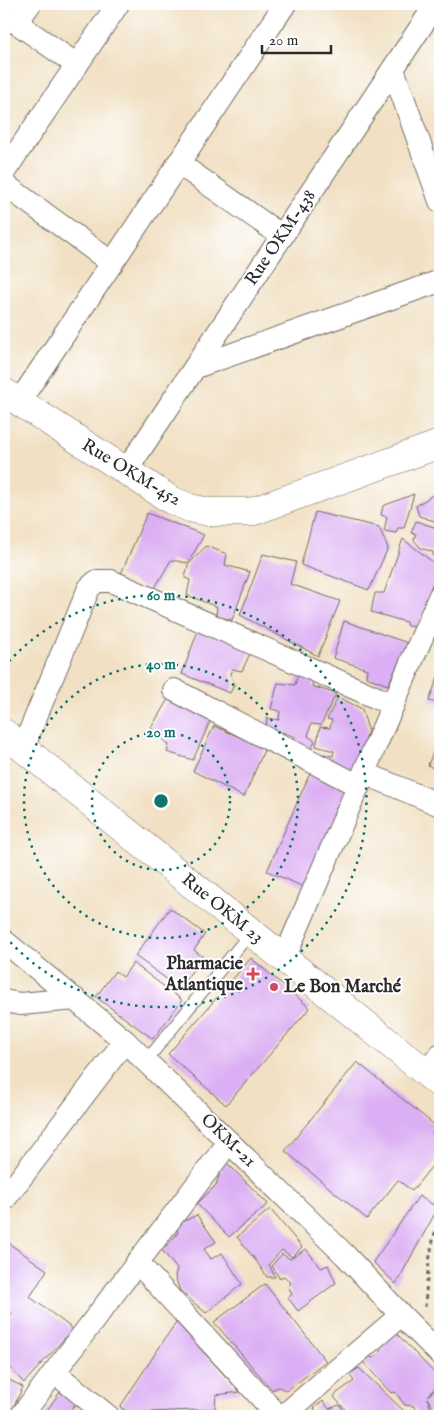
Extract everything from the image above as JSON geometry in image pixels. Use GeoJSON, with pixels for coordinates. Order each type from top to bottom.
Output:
{"type":"FeatureCollection","features":[{"type":"Feature","properties":{"kind":"street"},"geometry":{"type":"LineString","coordinates":[[30,4],[10,18],[77,65]]}},
{"type":"Feature","properties":{"kind":"street"},"geometry":{"type":"LineString","coordinates":[[4,172],[118,4]]}},
{"type":"Feature","properties":{"kind":"street","name":"Rue OKM-438"},"geometry":{"type":"LineString","coordinates":[[126,471],[436,4]]}},
{"type":"Feature","properties":{"kind":"street"},"geometry":{"type":"LineString","coordinates":[[11,397],[112,263],[280,5]]}},
{"type":"Feature","properties":{"kind":"street"},"geometry":{"type":"LineString","coordinates":[[393,69],[440,201]]}},
{"type":"Feature","properties":{"kind":"street"},"geometry":{"type":"LineString","coordinates":[[178,163],[282,236]]}},
{"type":"Feature","properties":{"kind":"street"},"geometry":{"type":"LineString","coordinates":[[4,184],[112,263]]}},
{"type":"Feature","properties":{"kind":"street"},"geometry":{"type":"LineString","coordinates":[[196,367],[440,281]]}},
{"type":"Feature","properties":{"kind":"street","name":"Rue OKM-452"},"geometry":{"type":"LineString","coordinates":[[11,397],[171,500],[190,508],[209,512],[251,512],[440,444]]}},
{"type":"Feature","properties":{"kind":"street"},"geometry":{"type":"LineString","coordinates":[[13,741],[89,588],[97,581],[111,581],[393,705]]}},
{"type":"Feature","properties":{"kind":"street"},"geometry":{"type":"LineString","coordinates":[[284,958],[393,705],[434,624],[440,595]]}},
{"type":"Feature","properties":{"kind":"street"},"geometry":{"type":"LineString","coordinates":[[174,690],[361,779],[440,805]]}},
{"type":"Feature","properties":{"kind":"street","name":"Rue OKM 23"},"geometry":{"type":"LineString","coordinates":[[13,741],[284,958],[436,1071]]}},
{"type":"Feature","properties":{"kind":"street","name":"OKM-21"},"geometry":{"type":"LineString","coordinates":[[4,941],[125,1041],[344,1255],[440,1354]]}},
{"type":"Feature","properties":{"kind":"street"},"geometry":{"type":"LineString","coordinates":[[4,1001],[20,1004],[75,1000]]}},
{"type":"Feature","properties":{"kind":"street"},"geometry":{"type":"LineString","coordinates":[[4,1200],[11,1178],[125,1041]]}},
{"type":"Feature","properties":{"kind":"street"},"geometry":{"type":"LineString","coordinates":[[21,1416],[229,1142]]}},
{"type":"Feature","properties":{"kind":"street"},"geometry":{"type":"LineString","coordinates":[[137,1262],[278,1416]]}},
{"type":"Feature","properties":{"kind":"street"},"geometry":{"type":"LineString","coordinates":[[283,1416],[407,1321]]}},
{"type":"Feature","properties":{"kind":"street"},"geometry":{"type":"LineString","coordinates":[[54,1372],[108,1416]]}},
{"type":"Feature","properties":{"kind":"lane"},"geometry":{"type":"LineString","coordinates":[[146,1061],[251,932]]}},
{"type":"Feature","properties":{"kind":"path"},"geometry":{"type":"LineString","coordinates":[[407,1321],[424,1310],[427,1280],[440,1218]]}},
{"type":"Feature","properties":{"kind":"building"},"geometry":{"type":"Polygon","coordinates":[[[440,490],[440,523],[419,516],[416,506],[440,490]]]}},
{"type":"Feature","properties":{"kind":"building"},"geometry":{"type":"Polygon","coordinates":[[[414,494],[404,528],[398,528],[396,533],[384,531],[387,517],[381,515],[383,506],[414,494]]]}},
{"type":"Feature","properties":{"kind":"building"},"geometry":{"type":"Polygon","coordinates":[[[315,512],[379,527],[388,548],[369,590],[301,565],[315,512]]]}},
{"type":"Feature","properties":{"kind":"building"},"geometry":{"type":"Polygon","coordinates":[[[147,513],[204,535],[188,563],[171,560],[153,591],[120,576],[147,513]]]}},
{"type":"Feature","properties":{"kind":"building"},"geometry":{"type":"Polygon","coordinates":[[[416,521],[440,529],[440,553],[438,556],[433,556],[433,552],[421,548],[414,540],[416,534],[411,533],[416,521]]]}},
{"type":"Feature","properties":{"kind":"building"},"geometry":{"type":"Polygon","coordinates":[[[403,539],[438,566],[418,627],[407,626],[406,622],[371,612],[375,593],[384,593],[403,539]]]}},
{"type":"Feature","properties":{"kind":"building"},"geometry":{"type":"Polygon","coordinates":[[[206,546],[227,554],[225,565],[250,572],[232,620],[216,616],[217,607],[187,595],[190,580],[185,578],[188,565],[206,546]]]}},
{"type":"Feature","properties":{"kind":"building"},"geometry":{"type":"Polygon","coordinates":[[[263,554],[296,562],[290,584],[340,601],[318,656],[240,615],[263,554]]]}},
{"type":"Feature","properties":{"kind":"building"},"geometry":{"type":"Polygon","coordinates":[[[344,621],[408,643],[388,685],[366,677],[367,669],[333,658],[344,621]]]}},
{"type":"Feature","properties":{"kind":"building"},"geometry":{"type":"Polygon","coordinates":[[[200,625],[252,649],[242,671],[232,669],[230,674],[235,683],[230,693],[182,674],[200,625]]]}},
{"type":"Feature","properties":{"kind":"building"},"geometry":{"type":"Polygon","coordinates":[[[440,671],[440,704],[429,701],[440,671]]]}},
{"type":"Feature","properties":{"kind":"building"},"geometry":{"type":"Polygon","coordinates":[[[298,674],[314,676],[312,686],[336,694],[321,725],[311,724],[308,736],[315,741],[310,751],[292,745],[295,737],[282,732],[283,740],[266,735],[267,718],[279,720],[280,711],[271,709],[278,683],[295,685],[298,674]]]}},
{"type":"Feature","properties":{"kind":"building"},"geometry":{"type":"Polygon","coordinates":[[[171,694],[212,717],[193,760],[167,752],[169,745],[151,728],[171,694]]]}},
{"type":"Feature","properties":{"kind":"building"},"geometry":{"type":"Polygon","coordinates":[[[338,697],[362,709],[368,730],[355,775],[319,761],[322,754],[333,756],[334,751],[316,746],[320,727],[330,728],[332,720],[327,719],[338,697]]]}},
{"type":"Feature","properties":{"kind":"building"},"geometry":{"type":"Polygon","coordinates":[[[214,726],[265,748],[244,797],[193,771],[214,726]]]}},
{"type":"Feature","properties":{"kind":"building"},"geometry":{"type":"Polygon","coordinates":[[[440,735],[440,773],[428,765],[440,735]]]}},
{"type":"Feature","properties":{"kind":"building"},"geometry":{"type":"Polygon","coordinates":[[[311,771],[350,789],[306,888],[267,871],[311,771]]]}},
{"type":"Feature","properties":{"kind":"building"},"geometry":{"type":"Polygon","coordinates":[[[170,908],[205,934],[194,950],[203,957],[179,988],[135,956],[170,908]]]}},
{"type":"Feature","properties":{"kind":"building"},"geometry":{"type":"Polygon","coordinates":[[[251,958],[310,1008],[226,1105],[168,1054],[251,958]]]}},
{"type":"Feature","properties":{"kind":"building"},"geometry":{"type":"Polygon","coordinates":[[[133,963],[182,1000],[153,1039],[96,997],[115,971],[123,977],[133,963]]]}},
{"type":"Feature","properties":{"kind":"building"},"geometry":{"type":"Polygon","coordinates":[[[357,1062],[437,1127],[432,1133],[440,1141],[440,1156],[412,1191],[398,1180],[367,1219],[285,1151],[357,1062]]]}},
{"type":"Feature","properties":{"kind":"building"},"geometry":{"type":"Polygon","coordinates":[[[224,1160],[268,1204],[229,1237],[197,1204],[216,1185],[224,1160]]]}},
{"type":"Feature","properties":{"kind":"building"},"geometry":{"type":"Polygon","coordinates":[[[419,1196],[438,1208],[396,1284],[373,1262],[419,1196]]]}},
{"type":"Feature","properties":{"kind":"building"},"geometry":{"type":"Polygon","coordinates":[[[270,1209],[302,1247],[292,1257],[282,1250],[269,1264],[275,1277],[267,1277],[237,1237],[270,1209]]]}},
{"type":"Feature","properties":{"kind":"building"},"geometry":{"type":"Polygon","coordinates":[[[197,1215],[216,1242],[204,1249],[211,1259],[222,1253],[242,1284],[206,1313],[180,1291],[175,1276],[177,1269],[162,1250],[178,1233],[176,1225],[197,1215]]]}},
{"type":"Feature","properties":{"kind":"building"},"geometry":{"type":"Polygon","coordinates":[[[4,1240],[47,1270],[30,1297],[73,1329],[24,1383],[4,1361],[4,1323],[12,1314],[4,1308],[4,1240]]]}},
{"type":"Feature","properties":{"kind":"building"},"geometry":{"type":"Polygon","coordinates":[[[306,1249],[321,1268],[328,1265],[336,1283],[298,1311],[288,1298],[292,1294],[288,1286],[291,1283],[284,1276],[279,1278],[272,1265],[282,1254],[290,1259],[306,1249]]]}},
{"type":"Feature","properties":{"kind":"building"},"geometry":{"type":"Polygon","coordinates":[[[265,1284],[326,1361],[286,1391],[279,1387],[272,1390],[214,1322],[265,1284]]]}},
{"type":"Feature","properties":{"kind":"building"},"geometry":{"type":"Polygon","coordinates":[[[176,1322],[240,1392],[216,1395],[215,1409],[129,1413],[120,1407],[176,1322]]]}},
{"type":"Feature","properties":{"kind":"building"},"geometry":{"type":"Polygon","coordinates":[[[394,1331],[440,1379],[440,1382],[428,1396],[440,1385],[440,1416],[424,1416],[434,1409],[427,1398],[431,1409],[420,1416],[414,1406],[405,1405],[395,1392],[391,1393],[363,1362],[369,1356],[373,1358],[381,1350],[378,1345],[394,1331]]]}},
{"type":"Feature","properties":{"kind":"building"},"geometry":{"type":"Polygon","coordinates":[[[359,1368],[405,1412],[401,1416],[351,1416],[334,1397],[354,1381],[349,1374],[359,1368]]]}},
{"type":"Feature","properties":{"kind":"building"},"geometry":{"type":"Polygon","coordinates":[[[4,1377],[23,1387],[9,1416],[4,1416],[4,1377]]]}},
{"type":"Feature","properties":{"kind":"building"},"geometry":{"type":"Polygon","coordinates":[[[60,1392],[76,1403],[67,1416],[43,1416],[60,1392]]]}},
{"type":"Feature","properties":{"kind":"building"},"geometry":{"type":"Polygon","coordinates":[[[323,1401],[329,1409],[339,1405],[349,1416],[318,1416],[314,1408],[323,1401]]]}},
{"type":"Feature","properties":{"kind":"place","name":"Pharmacie Atlantique"},"geometry":{"type":"Point","coordinates":[253,974]}},
{"type":"Feature","properties":{"kind":"place","name":"Le Bon Marché"},"geometry":{"type":"Point","coordinates":[274,987]}}]}
